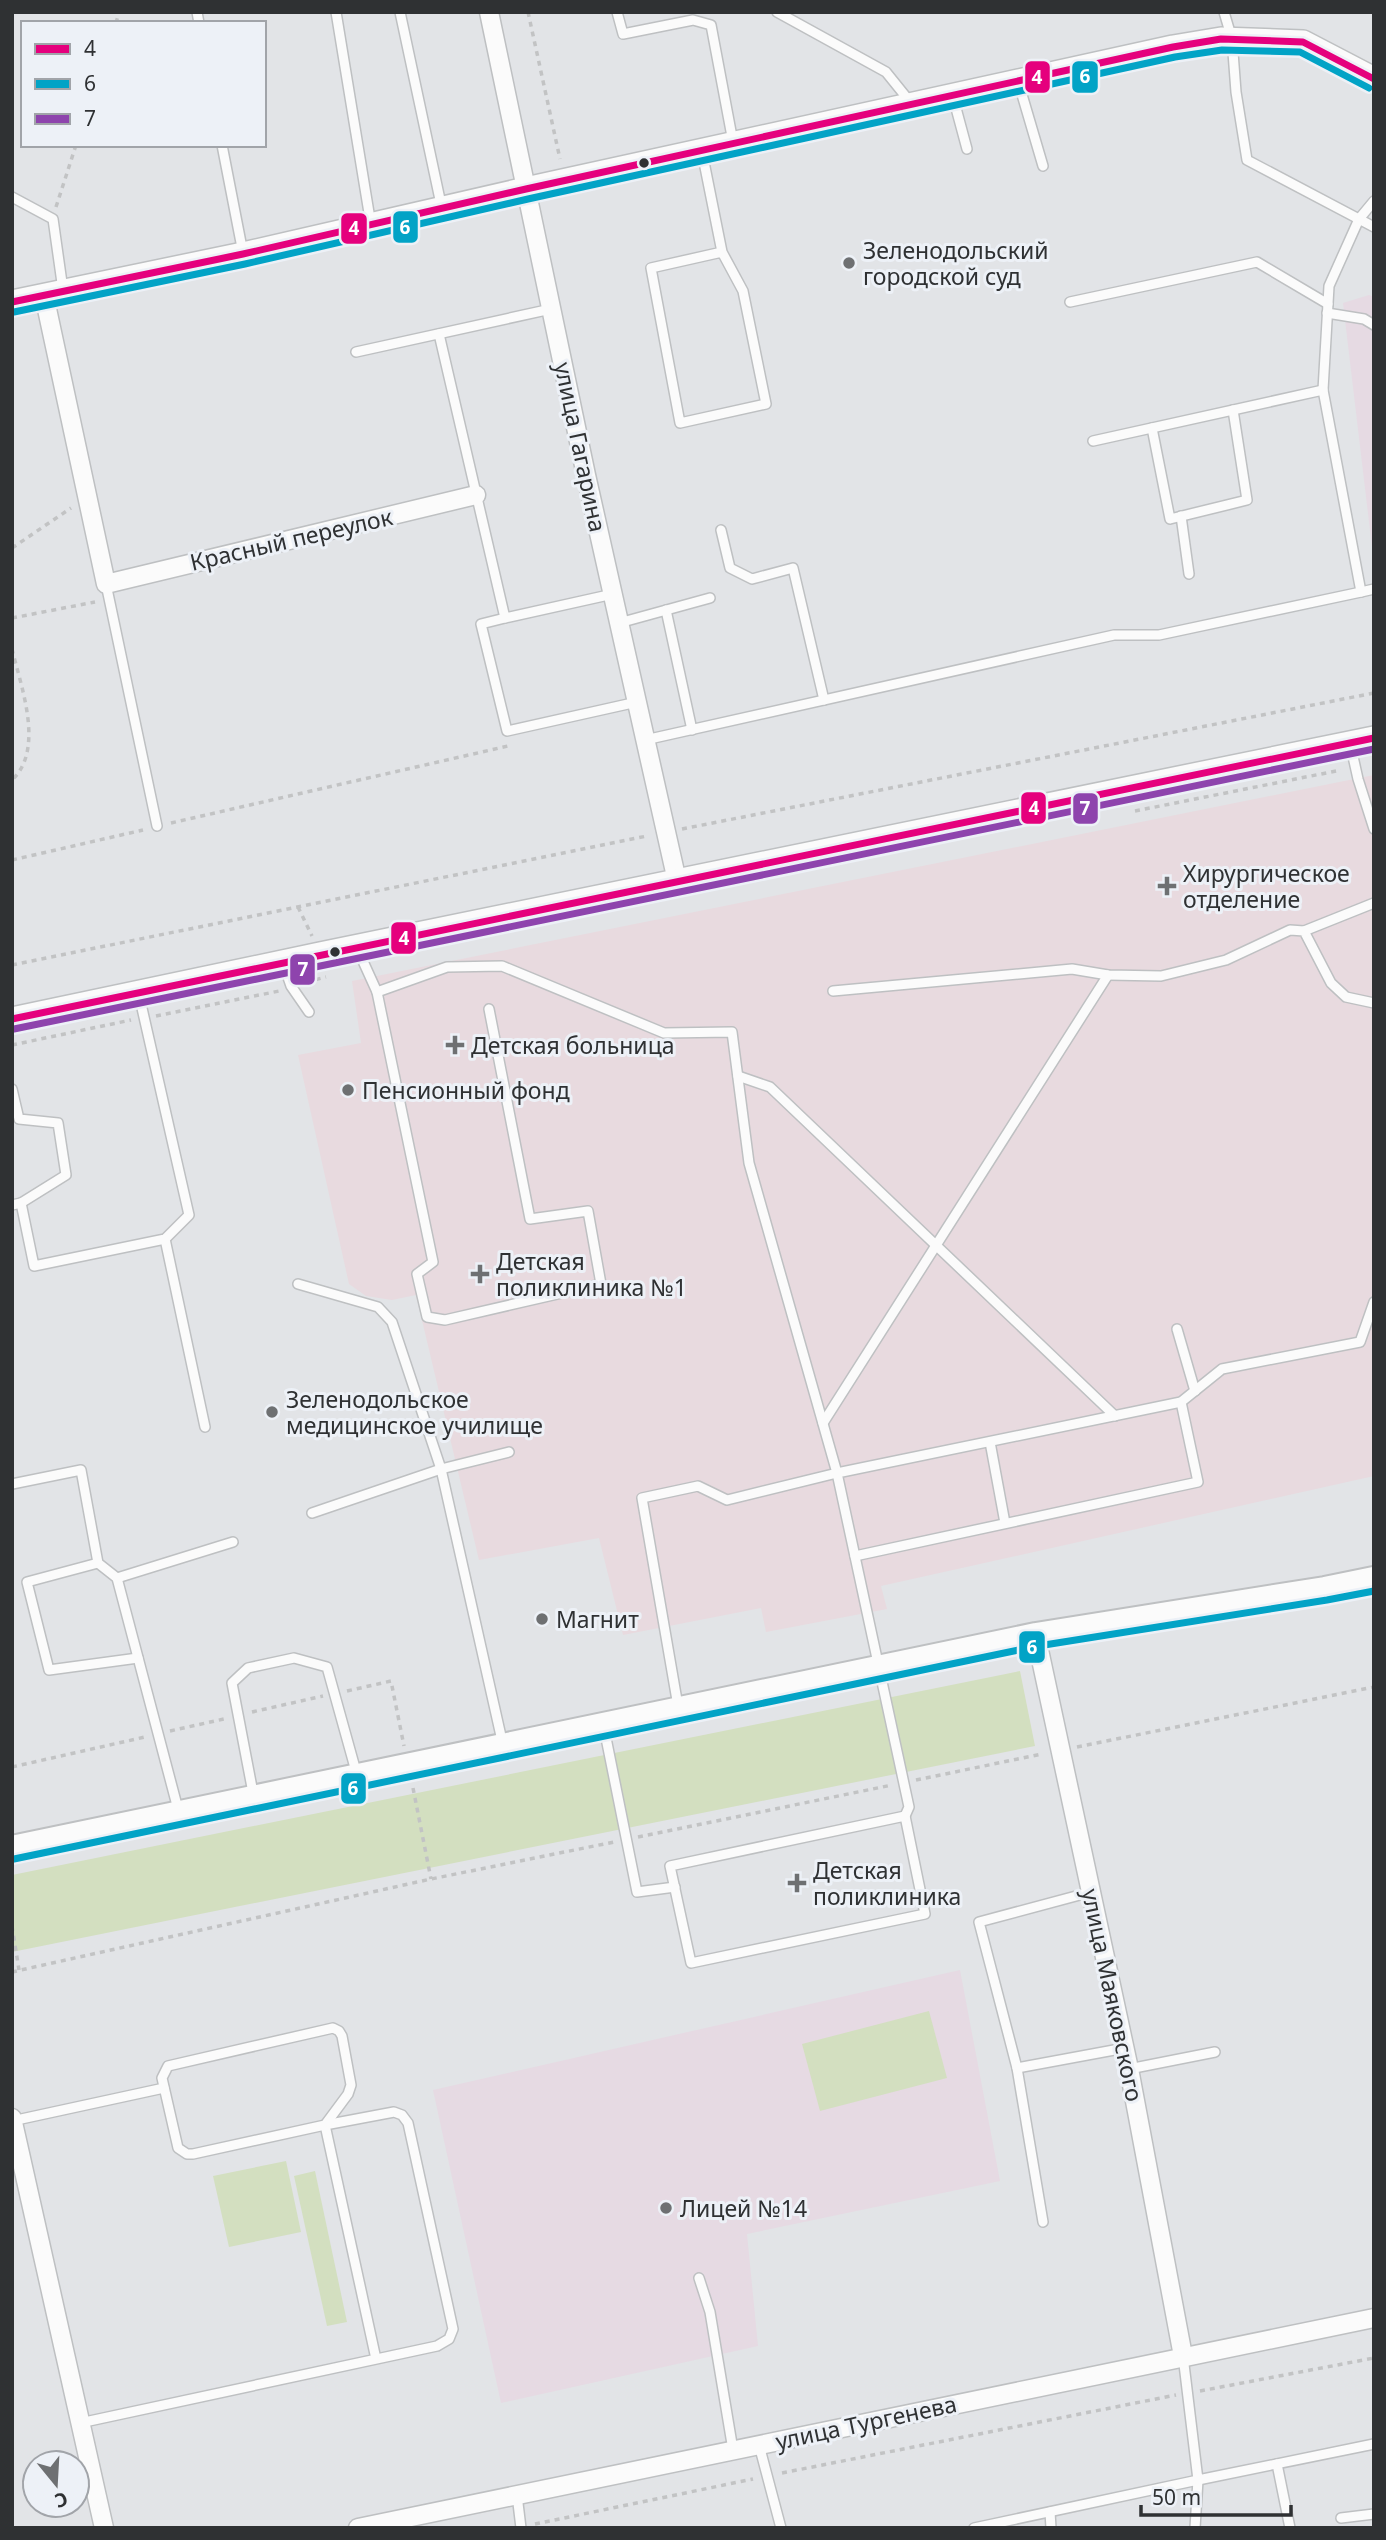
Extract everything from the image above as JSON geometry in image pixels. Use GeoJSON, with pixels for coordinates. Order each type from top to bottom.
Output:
{"type":"FeatureCollection","features":[{"type":"Feature","properties":{"kind":"main road"},"geometry":{"type":"LineString","coordinates":[[12,1849],[1036,1636],[1374,1580]]}},
{"type":"Feature","properties":{"kind":"street","name":"улица Гагарина"},"geometry":{"type":"LineString","coordinates":[[489,12],[551,309],[677,881]]}},
{"type":"Feature","properties":{"kind":"street"},"geometry":{"type":"LineString","coordinates":[[12,302],[243,254],[734,143],[1221,39],[1303,42],[1374,79]]}},
{"type":"Feature","properties":{"kind":"street"},"geometry":{"type":"LineString","coordinates":[[54,293],[87,497],[106,583]]}},
{"type":"Feature","properties":{"kind":"street","name":"Красный переулок"},"geometry":{"type":"LineString","coordinates":[[106,583],[476,495]]}},
{"type":"Feature","properties":{"kind":"street"},"geometry":{"type":"LineString","coordinates":[[12,1019],[1374,738]]}},
{"type":"Feature","properties":{"kind":"street","name":"улица Маяковского"},"geometry":{"type":"LineString","coordinates":[[1036,1636],[1125,2048],[1183,2356]]}},
{"type":"Feature","properties":{"kind":"street"},"geometry":{"type":"LineString","coordinates":[[12,2120],[104,2528]]}},
{"type":"Feature","properties":{"kind":"street","name":"улица Тургенева"},"geometry":{"type":"LineString","coordinates":[[358,2528],[1374,2318]]}},
{"type":"Feature","properties":{"kind":"lane"},"geometry":{"type":"LineString","coordinates":[[336,12],[371,225]]}},
{"type":"Feature","properties":{"kind":"lane"},"geometry":{"type":"LineString","coordinates":[[400,12],[442,209]]}},
{"type":"Feature","properties":{"kind":"lane"},"geometry":{"type":"LineString","coordinates":[[617,12],[622,34],[693,20],[711,24],[734,143]]}},
{"type":"Feature","properties":{"kind":"lane"},"geometry":{"type":"LineString","coordinates":[[777,12],[886,72],[912,104]]}},
{"type":"Feature","properties":{"kind":"lane"},"geometry":{"type":"LineString","coordinates":[[1224,12],[1233,39],[1237,92],[1247,160],[1374,227]]}},
{"type":"Feature","properties":{"kind":"lane"},"geometry":{"type":"LineString","coordinates":[[1018,81],[1043,166]]}},
{"type":"Feature","properties":{"kind":"lane"},"geometry":{"type":"LineString","coordinates":[[953,96],[967,149]]}},
{"type":"Feature","properties":{"kind":"lane"},"geometry":{"type":"LineString","coordinates":[[222,147],[243,254]]}},
{"type":"Feature","properties":{"kind":"lane"},"geometry":{"type":"LineString","coordinates":[[701,151],[722,252],[743,291],[766,404],[680,423],[651,268],[722,252]]}},
{"type":"Feature","properties":{"kind":"lane"},"geometry":{"type":"LineString","coordinates":[[12,197],[52,219],[54,293]]}},
{"type":"Feature","properties":{"kind":"lane"},"geometry":{"type":"LineString","coordinates":[[1362,592],[1323,390],[1329,286],[1359,219],[1374,201]]}},
{"type":"Feature","properties":{"kind":"lane"},"geometry":{"type":"LineString","coordinates":[[1070,302],[1256,262],[1328,308],[1364,319],[1374,325]]}},
{"type":"Feature","properties":{"kind":"lane"},"geometry":{"type":"LineString","coordinates":[[356,352],[551,309]]}},
{"type":"Feature","properties":{"kind":"lane"},"geometry":{"type":"LineString","coordinates":[[439,334],[505,618]]}},
{"type":"Feature","properties":{"kind":"lane"},"geometry":{"type":"LineString","coordinates":[[1093,440],[1323,390]]}},
{"type":"Feature","properties":{"kind":"lane"},"geometry":{"type":"LineString","coordinates":[[1152,428],[1170,519],[1247,500],[1233,410]]}},
{"type":"Feature","properties":{"kind":"lane"},"geometry":{"type":"LineString","coordinates":[[1181,516],[1189,574]]}},
{"type":"Feature","properties":{"kind":"lane"},"geometry":{"type":"LineString","coordinates":[[722,530],[730,568],[752,579],[793,568],[824,701]]}},
{"type":"Feature","properties":{"kind":"lane"},"geometry":{"type":"LineString","coordinates":[[106,583],[157,826]]}},
{"type":"Feature","properties":{"kind":"lane"},"geometry":{"type":"LineString","coordinates":[[645,740],[1114,635],[1159,635],[1374,589]]}},
{"type":"Feature","properties":{"kind":"lane"},"geometry":{"type":"LineString","coordinates":[[613,594],[481,624],[507,731],[637,702]]}},
{"type":"Feature","properties":{"kind":"lane"},"geometry":{"type":"LineString","coordinates":[[619,622],[710,598]]}},
{"type":"Feature","properties":{"kind":"lane"},"geometry":{"type":"LineString","coordinates":[[666,610],[692,730]]}},
{"type":"Feature","properties":{"kind":"lane"},"geometry":{"type":"LineString","coordinates":[[1350,743],[1374,829]]}},
{"type":"Feature","properties":{"kind":"lane"},"geometry":{"type":"LineString","coordinates":[[833,991],[1072,970],[1108,975],[1161,976],[1226,960],[1290,930],[1304,930],[1374,903]]}},
{"type":"Feature","properties":{"kind":"lane"},"geometry":{"type":"LineString","coordinates":[[1304,930],[1331,982],[1346,997],[1374,1003]]}},
{"type":"Feature","properties":{"kind":"lane"},"geometry":{"type":"LineString","coordinates":[[357,946],[377,992],[433,1262],[417,1274],[427,1317],[445,1320],[601,1284],[588,1211],[530,1219],[488,1009]]}},
{"type":"Feature","properties":{"kind":"lane"},"geometry":{"type":"LineString","coordinates":[[283,963],[291,986],[309,1012]]}},
{"type":"Feature","properties":{"kind":"lane"},"geometry":{"type":"LineString","coordinates":[[377,992],[447,967],[502,966],[664,1033],[732,1032],[749,1163],[837,1473],[909,1807],[905,1816],[925,1914],[691,1963],[670,1866],[905,1816]]}},
{"type":"Feature","properties":{"kind":"lane"},"geometry":{"type":"LineString","coordinates":[[823,1423],[1108,975]]}},
{"type":"Feature","properties":{"kind":"lane"},"geometry":{"type":"LineString","coordinates":[[12,1089],[16,1120],[58,1123],[66,1175],[17,1204],[34,1266],[165,1239],[189,1216],[138,993]]}},
{"type":"Feature","properties":{"kind":"lane"},"geometry":{"type":"LineString","coordinates":[[738,1076],[770,1087],[1115,1416]]}},
{"type":"Feature","properties":{"kind":"lane"},"geometry":{"type":"LineString","coordinates":[[165,1239],[205,1427]]}},
{"type":"Feature","properties":{"kind":"lane"},"geometry":{"type":"LineString","coordinates":[[298,1284],[378,1307],[392,1322],[441,1469],[503,1746]]}},
{"type":"Feature","properties":{"kind":"lane"},"geometry":{"type":"LineString","coordinates":[[679,1710],[642,1498],[698,1486],[727,1500],[837,1473],[1181,1402],[1222,1369],[1360,1342],[1374,1302]]}},
{"type":"Feature","properties":{"kind":"lane"},"geometry":{"type":"LineString","coordinates":[[1177,1329],[1195,1391]]}},
{"type":"Feature","properties":{"kind":"lane"},"geometry":{"type":"LineString","coordinates":[[855,1556],[1198,1482],[1181,1402]]}},
{"type":"Feature","properties":{"kind":"lane"},"geometry":{"type":"LineString","coordinates":[[990,1442],[1005,1523]]}},
{"type":"Feature","properties":{"kind":"lane"},"geometry":{"type":"LineString","coordinates":[[312,1513],[441,1469],[509,1452]]}},
{"type":"Feature","properties":{"kind":"lane"},"geometry":{"type":"LineString","coordinates":[[12,1485],[81,1470],[97,1563],[117,1578],[180,1814]]}},
{"type":"Feature","properties":{"kind":"lane"},"geometry":{"type":"LineString","coordinates":[[117,1578],[233,1542]]}},
{"type":"Feature","properties":{"kind":"lane"},"geometry":{"type":"LineString","coordinates":[[97,1563],[27,1582],[50,1670],[138,1658]]}},
{"type":"Feature","properties":{"kind":"lane"},"geometry":{"type":"LineString","coordinates":[[254,1798],[232,1683],[248,1668],[294,1658],[327,1667],[358,1777]]}},
{"type":"Feature","properties":{"kind":"lane"},"geometry":{"type":"LineString","coordinates":[[603,1726],[636,1892],[675,1887]]}},
{"type":"Feature","properties":{"kind":"lane"},"geometry":{"type":"LineString","coordinates":[[1043,2222],[1017,2068],[979,1922],[1091,1892]]}},
{"type":"Feature","properties":{"kind":"lane"},"geometry":{"type":"LineString","coordinates":[[80,2423],[437,2346],[445,2343],[452,2334],[408,2123],[402,2115],[386,2113],[325,2125],[187,2154],[175,2143],[164,2088],[164,2072],[172,2064],[334,2028],[342,2036],[351,2085],[348,2094],[325,2125],[376,2359]]}},
{"type":"Feature","properties":{"kind":"lane"},"geometry":{"type":"LineString","coordinates":[[1017,2068],[1125,2048]]}},
{"type":"Feature","properties":{"kind":"lane"},"geometry":{"type":"LineString","coordinates":[[1129,2069],[1215,2052]]}},
{"type":"Feature","properties":{"kind":"lane"},"geometry":{"type":"LineString","coordinates":[[12,2120],[164,2088]]}},
{"type":"Feature","properties":{"kind":"lane"},"geometry":{"type":"LineString","coordinates":[[699,2278],[710,2312],[733,2450]]}},
{"type":"Feature","properties":{"kind":"lane"},"geometry":{"type":"LineString","coordinates":[[1183,2356],[1198,2480],[1195,2528]]}},
{"type":"Feature","properties":{"kind":"lane"},"geometry":{"type":"LineString","coordinates":[[759,2444],[782,2528]]}},
{"type":"Feature","properties":{"kind":"lane"},"geometry":{"type":"LineString","coordinates":[[975,2528],[1374,2444]]}},
{"type":"Feature","properties":{"kind":"lane"},"geometry":{"type":"LineString","coordinates":[[1277,2464],[1290,2528]]}},
{"type":"Feature","properties":{"kind":"lane"},"geometry":{"type":"LineString","coordinates":[[517,2495],[521,2527]]}},
{"type":"Feature","properties":{"kind":"lane"},"geometry":{"type":"LineString","coordinates":[[1050,2512],[1051,2528]]}},
{"type":"Feature","properties":{"kind":"lane"},"geometry":{"type":"LineString","coordinates":[[1341,2518],[1374,2514]]}},
{"type":"Feature","properties":{"kind":"path"},"geometry":{"type":"LineString","coordinates":[[528,12],[560,159]]}},
{"type":"Feature","properties":{"kind":"path"},"geometry":{"type":"LineString","coordinates":[[52,219],[75,147]]}},
{"type":"Feature","properties":{"kind":"path"},"geometry":{"type":"LineString","coordinates":[[12,548],[87,497]]}},
{"type":"Feature","properties":{"kind":"path"},"geometry":{"type":"LineString","coordinates":[[12,618],[100,601],[106,583]]}},
{"type":"Feature","properties":{"kind":"path"},"geometry":{"type":"LineString","coordinates":[[12,649],[31,732],[20,772],[12,780]]}},
{"type":"Feature","properties":{"kind":"path"},"geometry":{"type":"LineString","coordinates":[[12,965],[666,832],[1374,693]]}},
{"type":"Feature","properties":{"kind":"path"},"geometry":{"type":"LineString","coordinates":[[12,860],[519,744]]}},
{"type":"Feature","properties":{"kind":"path"},"geometry":{"type":"LineString","coordinates":[[298,907],[320,954]]}},
{"type":"Feature","properties":{"kind":"path"},"geometry":{"type":"LineString","coordinates":[[12,1767],[391,1681]]}},
{"type":"Feature","properties":{"kind":"path"},"geometry":{"type":"LineString","coordinates":[[12,1972],[417,1882],[1374,1687]]}},
{"type":"Feature","properties":{"kind":"path"},"geometry":{"type":"LineString","coordinates":[[12,1926],[19,1970]]}},
{"type":"Feature","properties":{"kind":"path"},"geometry":{"type":"LineString","coordinates":[[521,2527],[1374,2357]]}},
{"type":"Feature","properties":{"kind":"shaded area"},"geometry":{"type":"Polygon","coordinates":[[[1369,295],[1374,297],[1374,564],[1343,303],[1369,295]]]}},
{"type":"Feature","properties":{"kind":"shaded area"},"geometry":{"type":"Polygon","coordinates":[[[1374,775],[1374,1476],[881,1586],[887,1609],[766,1632],[761,1608],[623,1635],[599,1538],[479,1560],[416,1295],[392,1300],[366,1296],[349,1284],[298,1055],[361,1043],[352,981],[1374,775]]]}},
{"type":"Feature","properties":{"kind":"shaded area","name":"Лицей №14"},"geometry":{"type":"Polygon","coordinates":[[[960,1970],[1000,2181],[747,2234],[758,2346],[501,2403],[433,2090],[960,1970]]]}},
{"type":"Feature","properties":{"kind":"green space"},"geometry":{"type":"Polygon","coordinates":[[[1020,1671],[1035,1746],[12,1952],[12,1875],[1020,1671]]]}},
{"type":"Feature","properties":{"kind":"green space"},"geometry":{"type":"Polygon","coordinates":[[[929,2011],[947,2078],[820,2111],[802,2044],[929,2011]]]}},
{"type":"Feature","properties":{"kind":"green space"},"geometry":{"type":"Polygon","coordinates":[[[286,2161],[301,2232],[229,2247],[213,2176],[286,2161]]]}},
{"type":"Feature","properties":{"kind":"green space"},"geometry":{"type":"Polygon","coordinates":[[[315,2171],[347,2322],[327,2326],[294,2176],[315,2171]]]}},
{"type":"Feature","properties":{"kind":"transit line","name":"4"},"geometry":{"type":"LineString","coordinates":[[12,302],[243,254],[1173,47],[1221,39],[1303,42],[1374,79]]}},
{"type":"Feature","properties":{"kind":"transit line","name":"6"},"geometry":{"type":"LineString","coordinates":[[14,312],[245,264],[1175,57],[1222,50],[1300,52],[1369,88]]}},
{"type":"Feature","properties":{"kind":"transit line","name":"4"},"geometry":{"type":"LineString","coordinates":[[12,1019],[1374,738]]}},
{"type":"Feature","properties":{"kind":"transit line","name":"7"},"geometry":{"type":"LineString","coordinates":[[14,1029],[1374,749]]}},
{"type":"Feature","properties":{"kind":"transit line","name":"6"},"geometry":{"type":"LineString","coordinates":[[14,1859],[1038,1646],[1374,1591]]}},
{"type":"Feature","properties":{"kind":"place","name":"Зеленодольский городской суд"},"geometry":{"type":"Point","coordinates":[849,263]}},
{"type":"Feature","properties":{"kind":"place","name":"Хирургическое отделение"},"geometry":{"type":"Point","coordinates":[1167,886]}},
{"type":"Feature","properties":{"kind":"place","name":"Детская больница"},"geometry":{"type":"Point","coordinates":[455,1045]}},
{"type":"Feature","properties":{"kind":"place","name":"Пенсионный фонд"},"geometry":{"type":"Point","coordinates":[348,1090]}},
{"type":"Feature","properties":{"kind":"place","name":"Детская поликлиника №1"},"geometry":{"type":"Point","coordinates":[480,1274]}},
{"type":"Feature","properties":{"kind":"place","name":"Зеленодольское медицинское училище"},"geometry":{"type":"Point","coordinates":[272,1412]}},
{"type":"Feature","properties":{"kind":"place","name":"Магнит"},"geometry":{"type":"Point","coordinates":[542,1619]}},
{"type":"Feature","properties":{"kind":"place","name":"Детская поликлиника"},"geometry":{"type":"Point","coordinates":[797,1883]}},
{"type":"Feature","properties":{"kind":"place","name":"Лицей №14"},"geometry":{"type":"Point","coordinates":[666,2208]}}]}
